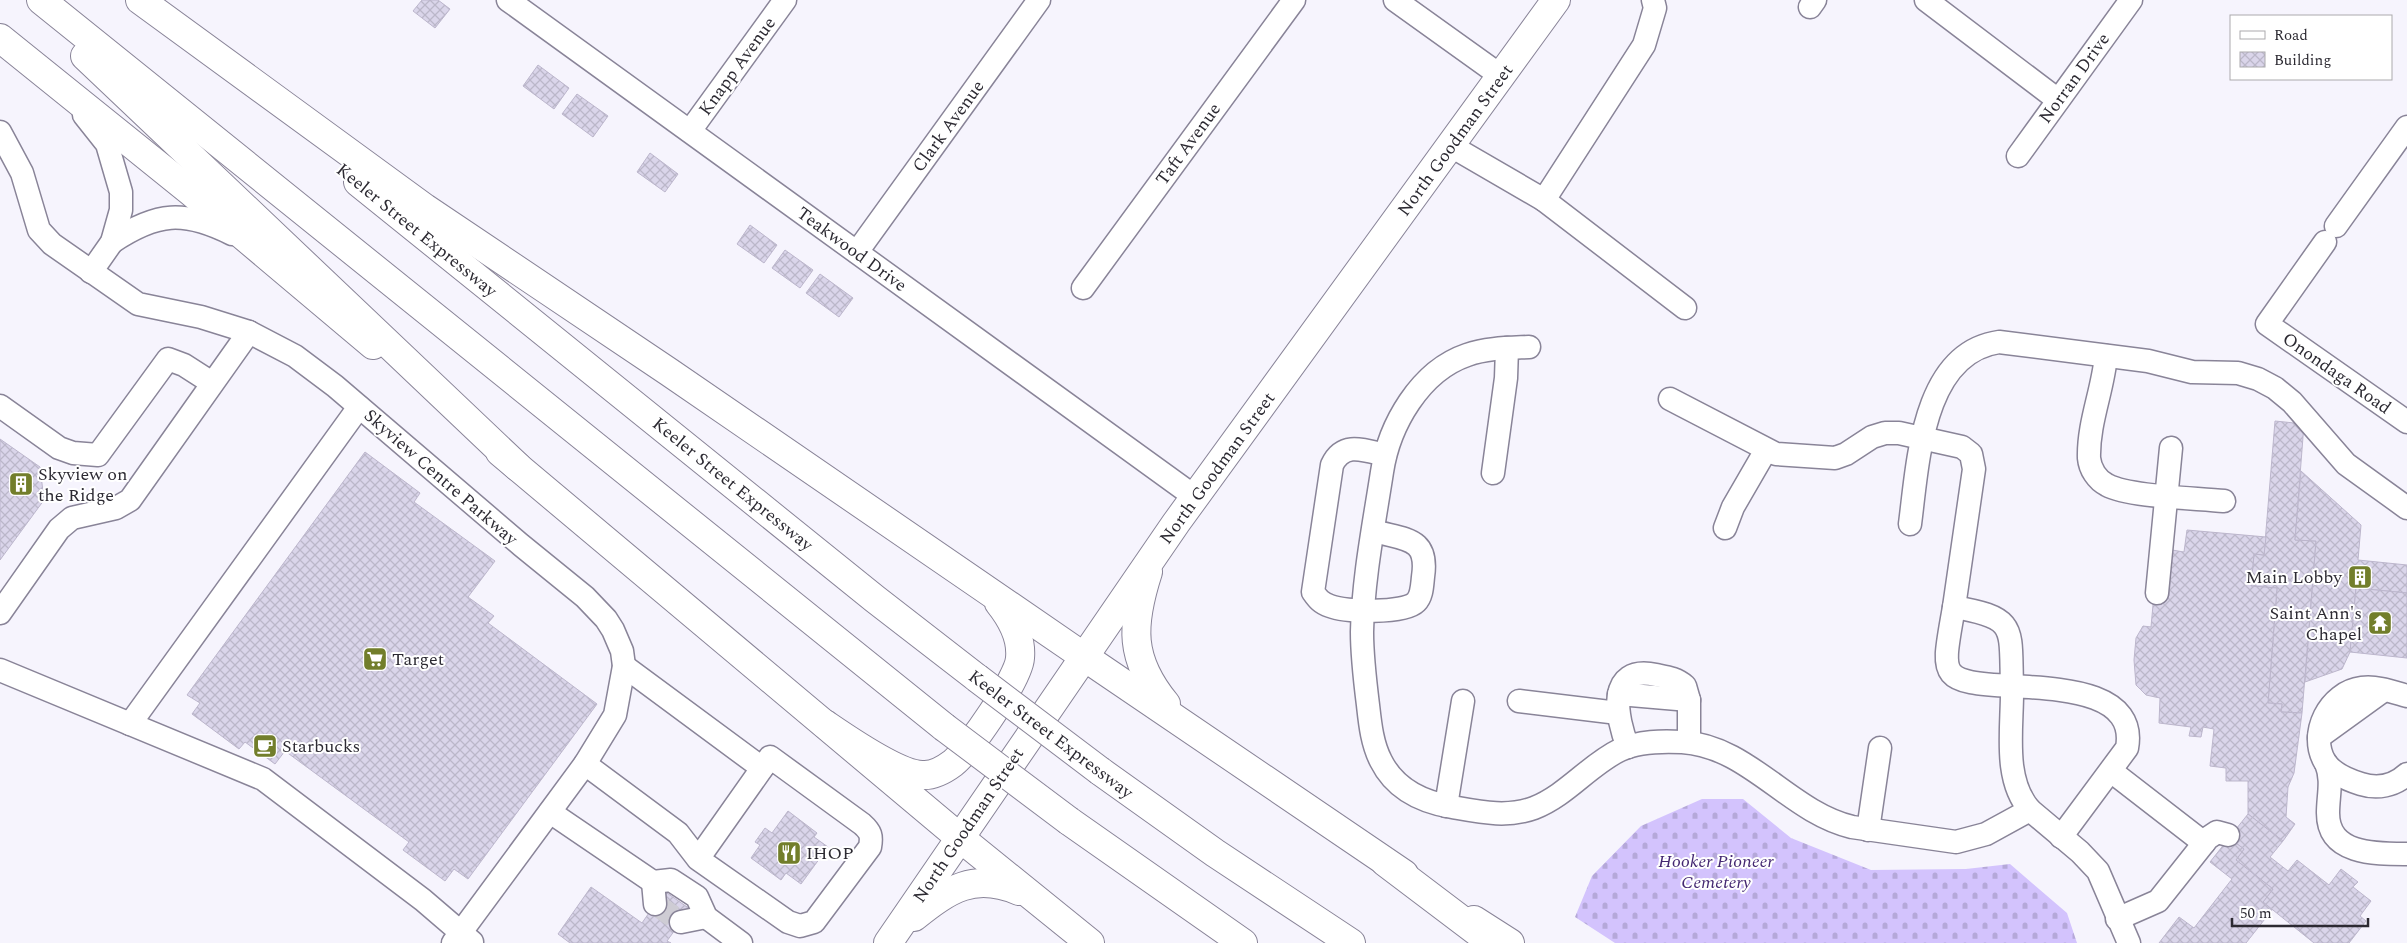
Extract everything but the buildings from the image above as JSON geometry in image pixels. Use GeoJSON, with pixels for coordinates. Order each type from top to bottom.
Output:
{"type":"FeatureCollection","features":[{"type":"Feature","properties":{"kind":"main road"},"geometry":{"type":"LineString","coordinates":[[26,0],[518,467]]}},
{"type":"Feature","properties":{"kind":"main road"},"geometry":{"type":"LineString","coordinates":[[41,0],[944,727],[1069,821],[1243,943]]}},
{"type":"Feature","properties":{"kind":"main road","name":"Keeler Street Expressway"},"geometry":{"type":"LineString","coordinates":[[133,0],[875,599],[977,678],[1100,771],[1242,872],[1351,943]]}},
{"type":"Feature","properties":{"kind":"main road"},"geometry":{"type":"LineString","coordinates":[[140,0],[425,208],[1385,862],[1510,943]]}},
{"type":"Feature","properties":{"kind":"main road","name":"North Goodman Street"},"geometry":{"type":"LineString","coordinates":[[892,942],[959,837],[1155,553],[1556,0]]}},
{"type":"Feature","properties":{"kind":"main road"},"geometry":{"type":"LineString","coordinates":[[0,38],[251,243],[959,837],[1090,943]]}},
{"type":"Feature","properties":{"kind":"main road"},"geometry":{"type":"LineString","coordinates":[[1155,553],[1145,582],[1139,612],[1136,634],[1138,656],[1146,676],[1155,690],[1188,727]]}},
{"type":"Feature","properties":{"kind":"main road"},"geometry":{"type":"LineString","coordinates":[[825,724],[864,749],[910,772],[922,775],[934,774],[955,762],[1010,684],[1017,672],[1020,658],[1018,637],[1012,622],[997,600],[980,585]]}},
{"type":"Feature","properties":{"kind":"main road"},"geometry":{"type":"LineString","coordinates":[[1385,862],[1492,943]]}},
{"type":"Feature","properties":{"kind":"main road"},"geometry":{"type":"LineString","coordinates":[[892,942],[936,900],[973,882],[990,882],[1007,886],[1040,902]]}},
{"type":"Feature","properties":{"kind":"street","name":"Knapp Avenue"},"geometry":{"type":"LineString","coordinates":[[690,131],[784,0]]}},
{"type":"Feature","properties":{"kind":"street","name":"Clark Avenue"},"geometry":{"type":"LineString","coordinates":[[857,252],[1039,0]]}},
{"type":"Feature","properties":{"kind":"street","name":"Taft Avenue"},"geometry":{"type":"LineString","coordinates":[[1083,288],[1294,0]]}},
{"type":"Feature","properties":{"kind":"street"},"geometry":{"type":"LineString","coordinates":[[1395,0],[1501,76]]}},
{"type":"Feature","properties":{"kind":"street"},"geometry":{"type":"LineString","coordinates":[[1544,200],[1644,45],[1655,8],[1653,0]]}},
{"type":"Feature","properties":{"kind":"street"},"geometry":{"type":"LineString","coordinates":[[1926,0],[2058,100]]}},
{"type":"Feature","properties":{"kind":"street","name":"Norran Drive"},"geometry":{"type":"LineString","coordinates":[[2018,156],[2131,0]]}},
{"type":"Feature","properties":{"kind":"street","name":"Teakwood Drive"},"geometry":{"type":"LineString","coordinates":[[520,3],[690,131],[1195,497]]}},
{"type":"Feature","properties":{"kind":"street"},"geometry":{"type":"LineString","coordinates":[[61,87],[108,144],[121,192],[121,210],[112,242],[91,272]]}},
{"type":"Feature","properties":{"kind":"street","name":"Skyview Centre Parkway"},"geometry":{"type":"LineString","coordinates":[[0,132],[22,173],[39,230],[52,244],[138,304],[201,317],[249,332],[295,356],[359,407],[521,546],[585,597],[606,619],[613,630],[622,652],[624,666],[615,714],[585,764],[462,940]]}},
{"type":"Feature","properties":{"kind":"street","name":"Onondaga Road"},"geometry":{"type":"LineString","coordinates":[[2404,136],[2330,234],[2267,324],[2407,422]]}},
{"type":"Feature","properties":{"kind":"street"},"geometry":{"type":"LineString","coordinates":[[1451,146],[1544,200],[1685,308]]}},
{"type":"Feature","properties":{"kind":"street"},"geometry":{"type":"LineString","coordinates":[[112,242],[135,227],[172,217],[182,217],[213,224],[251,243]]}},
{"type":"Feature","properties":{"kind":"street"},"geometry":{"type":"LineString","coordinates":[[0,613],[59,529],[72,518],[116,508],[130,500],[249,332]]}},
{"type":"Feature","properties":{"kind":"street"},"geometry":{"type":"LineString","coordinates":[[1910,524],[1918,465],[1924,438],[1934,400],[1942,380],[1956,363],[1975,349],[2000,342],[2158,363],[2192,372],[2238,373],[2267,383],[2292,402],[2346,464],[2407,508]]}},
{"type":"Feature","properties":{"kind":"street"},"geometry":{"type":"LineString","coordinates":[[1529,347],[1507,348],[1468,355],[1451,363],[1430,378],[1409,404],[1395,429],[1385,455],[1362,637],[1369,716],[1377,754],[1389,774],[1401,786],[1417,797],[1446,806],[1497,814],[1515,813],[1532,809],[1557,796],[1609,757],[1628,747],[1648,743],[1689,742],[1722,752],[1741,762],[1796,800],[1828,819],[1844,825],[1868,830],[1949,841],[1963,841],[1994,831],[2030,810]]}},
{"type":"Feature","properties":{"kind":"street"},"geometry":{"type":"LineString","coordinates":[[1493,473],[1506,378],[1507,348]]}},
{"type":"Feature","properties":{"kind":"street"},"geometry":{"type":"LineString","coordinates":[[2106,356],[2104,374],[2096,400],[2090,451],[2092,469],[2100,480],[2111,487],[2125,491],[2224,501]]}},
{"type":"Feature","properties":{"kind":"street"},"geometry":{"type":"LineString","coordinates":[[0,406],[59,448],[73,453],[98,454],[168,359],[184,365],[212,384]]}},
{"type":"Feature","properties":{"kind":"street"},"geometry":{"type":"LineString","coordinates":[[1670,398],[1766,450],[1781,454],[1834,458],[1846,454],[1872,437],[1885,433],[1924,438],[1962,447],[1971,454],[1974,464],[1945,659],[1951,674],[1964,682],[2081,693],[2112,708],[2123,719],[2128,736],[2127,748],[2061,837]]}},
{"type":"Feature","properties":{"kind":"street"},"geometry":{"type":"LineString","coordinates":[[130,724],[359,407]]}},
{"type":"Feature","properties":{"kind":"street"},"geometry":{"type":"LineString","coordinates":[[2157,593],[2172,448]]}},
{"type":"Feature","properties":{"kind":"street"},"geometry":{"type":"LineString","coordinates":[[1374,531],[1411,542],[1422,550],[1425,562],[1420,594],[1415,603],[1403,609],[1364,610],[1332,607],[1320,602],[1313,592],[1332,465],[1337,454],[1348,449],[1385,455]]}},
{"type":"Feature","properties":{"kind":"street"},"geometry":{"type":"LineString","coordinates":[[1725,528],[1733,507],[1766,450]]}},
{"type":"Feature","properties":{"kind":"street"},"geometry":{"type":"LineString","coordinates":[[1954,607],[1991,614],[2005,626],[2011,642],[2013,776],[2021,798],[2030,810],[2080,852],[2098,871],[2117,919],[2129,943]]}},
{"type":"Feature","properties":{"kind":"street"},"geometry":{"type":"LineString","coordinates":[[624,666],[762,768]]}},
{"type":"Feature","properties":{"kind":"street"},"geometry":{"type":"LineString","coordinates":[[0,670],[263,779],[423,900],[462,940]]}},
{"type":"Feature","properties":{"kind":"street"},"geometry":{"type":"LineString","coordinates":[[1628,747],[1620,728],[1618,703],[1622,684],[1630,676],[1646,673],[1680,682],[1687,690],[1689,700],[1689,742]]}},
{"type":"Feature","properties":{"kind":"street"},"geometry":{"type":"LineString","coordinates":[[2407,696],[2384,690],[2362,688],[2351,691],[2341,697],[2324,717],[2319,737],[2321,751],[2331,783],[2329,821],[2335,837],[2352,848],[2374,852],[2407,854]]}},
{"type":"Feature","properties":{"kind":"street"},"geometry":{"type":"LineString","coordinates":[[1446,806],[1463,701]]}},
{"type":"Feature","properties":{"kind":"street"},"geometry":{"type":"LineString","coordinates":[[1519,701],[1618,703]]}},
{"type":"Feature","properties":{"kind":"street"},"geometry":{"type":"LineString","coordinates":[[1868,830],[1880,748]]}},
{"type":"Feature","properties":{"kind":"street"},"geometry":{"type":"LineString","coordinates":[[585,764],[678,833],[698,859],[788,922],[800,926],[814,922],[870,848],[872,838],[870,831],[862,824],[770,757],[698,859]]}},
{"type":"Feature","properties":{"kind":"street"},"geometry":{"type":"LineString","coordinates":[[2326,763],[2342,776],[2368,786],[2392,784],[2407,774]]}},
{"type":"Feature","properties":{"kind":"street"},"geometry":{"type":"LineString","coordinates":[[2111,771],[2204,843]]}},
{"type":"Feature","properties":{"kind":"street"},"geometry":{"type":"LineString","coordinates":[[550,812],[654,893],[671,880],[696,897],[706,917],[741,943]]}},
{"type":"Feature","properties":{"kind":"street"},"geometry":{"type":"LineString","coordinates":[[2117,919],[2158,901],[2212,834],[2217,832],[2228,835]]}},
{"type":"Feature","properties":{"kind":"street"},"geometry":{"type":"LineString","coordinates":[[681,922],[706,917]]}},
{"type":"Feature","properties":{"kind":"green space","name":"Hooker Pioneer Cemetery"},"geometry":{"type":"Polygon","coordinates":[[[1702,799],[1743,799],[1791,838],[1871,870],[1966,869],[2010,864],[2067,913],[2077,943],[1615,943],[1575,917],[1592,876],[1641,826],[1702,799]]]}},
{"type":"Feature","properties":{"kind":"tunnel"},"geometry":{"type":"LineString","coordinates":[[655,904],[681,922]]}},
{"type":"Feature","properties":{"kind":"place","name":"Skyview on the Ridge"},"geometry":{"type":"Point","coordinates":[21,484]}},
{"type":"Feature","properties":{"kind":"place","name":"Main Lobby"},"geometry":{"type":"Point","coordinates":[2360,577]}},
{"type":"Feature","properties":{"kind":"place","name":"Saint Ann's Chapel"},"geometry":{"type":"Point","coordinates":[2380,623]}},
{"type":"Feature","properties":{"kind":"place","name":"Target"},"geometry":{"type":"Point","coordinates":[375,659]}},
{"type":"Feature","properties":{"kind":"place","name":"Starbucks"},"geometry":{"type":"Point","coordinates":[265,746]}},
{"type":"Feature","properties":{"kind":"place","name":"IHOP"},"geometry":{"type":"Point","coordinates":[789,853]}}]}
